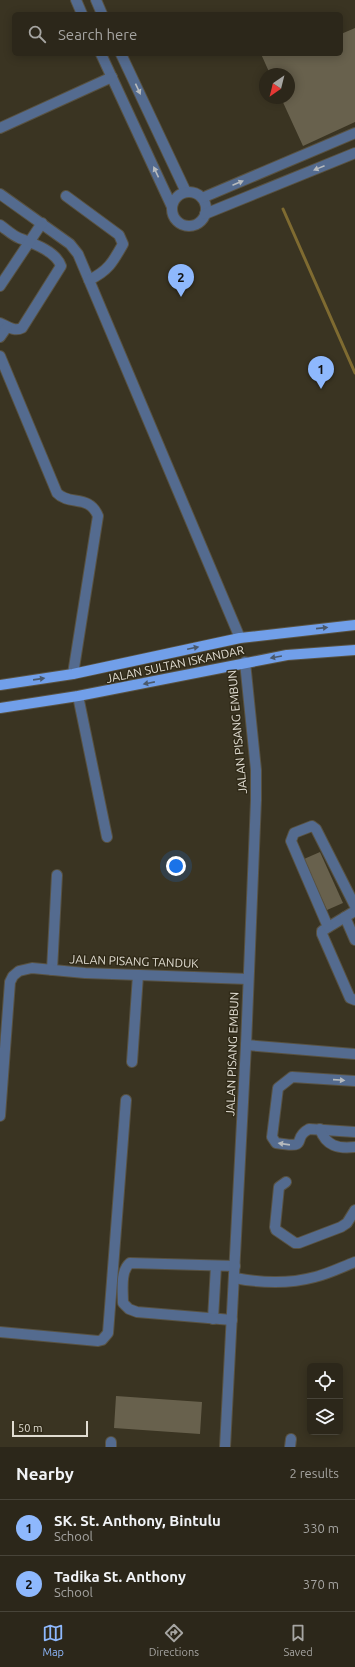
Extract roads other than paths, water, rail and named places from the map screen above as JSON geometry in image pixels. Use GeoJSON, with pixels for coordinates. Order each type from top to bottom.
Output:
{"type":"FeatureCollection","features":[{"type":"Feature","properties":{"kind":"main road","name":"JALAN SULTAN ISKANDAR"},"geometry":{"type":"LineString","coordinates":[[0,685],[73,674],[240,638],[355,625]]}},
{"type":"Feature","properties":{"kind":"main road","name":"JALAN SULTAN ISKANDAR"},"geometry":{"type":"LineString","coordinates":[[0,708],[78,696],[245,662],[287,655],[343,650],[355,654]]}},
{"type":"Feature","properties":{"kind":"main road"},"geometry":{"type":"LineString","coordinates":[[343,650],[355,650]]}},
{"type":"Feature","properties":{"kind":"street"},"geometry":{"type":"LineString","coordinates":[[76,0],[81,12]]}},
{"type":"Feature","properties":{"kind":"street"},"geometry":{"type":"LineString","coordinates":[[96,0],[101,12]]}},
{"type":"Feature","properties":{"kind":"street"},"geometry":{"type":"LineString","coordinates":[[102,56],[172,207],[174,218],[178,222],[187,226],[198,224],[205,214],[355,153]]}},
{"type":"Feature","properties":{"kind":"street"},"geometry":{"type":"LineString","coordinates":[[122,56],[186,192]]}},
{"type":"Feature","properties":{"kind":"street"},"geometry":{"type":"LineString","coordinates":[[0,128],[112,77]]}},
{"type":"Feature","properties":{"kind":"street"},"geometry":{"type":"LineString","coordinates":[[202,198],[355,133]]}},
{"type":"Feature","properties":{"kind":"street"},"geometry":{"type":"LineString","coordinates":[[172,207],[177,198],[186,192],[197,194],[205,203],[205,214]]}},
{"type":"Feature","properties":{"kind":"street"},"geometry":{"type":"LineString","coordinates":[[0,194],[76,249],[240,638]]}},
{"type":"Feature","properties":{"kind":"street"},"geometry":{"type":"LineString","coordinates":[[66,196],[119,235],[123,242],[117,256],[107,270],[89,280]]}},
{"type":"Feature","properties":{"kind":"street"},"geometry":{"type":"LineString","coordinates":[[0,286],[3,273],[30,241],[42,223]]}},
{"type":"Feature","properties":{"kind":"street"},"geometry":{"type":"LineString","coordinates":[[0,225],[18,237],[30,241],[56,258],[60,263],[61,268],[22,328],[19,329],[4,325],[0,337]]}},
{"type":"Feature","properties":{"kind":"street"},"geometry":{"type":"LineString","coordinates":[[0,356],[57,493],[65,498],[88,504],[95,508],[98,516],[73,674]]}},
{"type":"Feature","properties":{"kind":"street","name":"JALAN PISANG EMBUN"},"geometry":{"type":"LineString","coordinates":[[225,1447],[246,1045],[256,770],[245,662]]}},
{"type":"Feature","properties":{"kind":"street"},"geometry":{"type":"LineString","coordinates":[[78,696],[107,838]]}},
{"type":"Feature","properties":{"kind":"street"},"geometry":{"type":"LineString","coordinates":[[328,927],[291,841],[294,833],[312,826],[316,829],[355,906]]}},
{"type":"Feature","properties":{"kind":"street"},"geometry":{"type":"LineString","coordinates":[[52,970],[57,875]]}},
{"type":"Feature","properties":{"kind":"street"},"geometry":{"type":"LineString","coordinates":[[355,911],[322,931],[322,934],[350,998],[355,1000]]}},
{"type":"Feature","properties":{"kind":"street"},"geometry":{"type":"LineString","coordinates":[[345,917],[355,940]]}},
{"type":"Feature","properties":{"kind":"street","name":"JALAN PISANG TANDUK"},"geometry":{"type":"LineString","coordinates":[[3,1018],[10,982],[13,976],[19,971],[32,968],[138,975],[248,979]]}},
{"type":"Feature","properties":{"kind":"street"},"geometry":{"type":"LineString","coordinates":[[132,1062],[138,975]]}},
{"type":"Feature","properties":{"kind":"street"},"geometry":{"type":"LineString","coordinates":[[0,1116],[3,1018]]}},
{"type":"Feature","properties":{"kind":"street"},"geometry":{"type":"LineString","coordinates":[[246,1045],[355,1054]]}},
{"type":"Feature","properties":{"kind":"street"},"geometry":{"type":"LineString","coordinates":[[355,1081],[292,1077],[278,1088],[272,1137],[274,1142],[295,1146],[299,1144],[306,1130],[320,1129],[355,1132]]}},
{"type":"Feature","properties":{"kind":"street"},"geometry":{"type":"LineString","coordinates":[[0,1332],[98,1341],[102,1340],[108,1333],[126,1100]]}},
{"type":"Feature","properties":{"kind":"street"},"geometry":{"type":"LineString","coordinates":[[320,1129],[324,1139],[333,1147],[355,1147]]}},
{"type":"Feature","properties":{"kind":"street"},"geometry":{"type":"LineString","coordinates":[[286,1182],[279,1187],[275,1227],[276,1230],[295,1243],[300,1243],[341,1227],[347,1223],[355,1210]]}},
{"type":"Feature","properties":{"kind":"street"},"geometry":{"type":"LineString","coordinates":[[235,1278],[252,1282],[292,1281],[315,1277],[355,1262]]}},
{"type":"Feature","properties":{"kind":"street"},"geometry":{"type":"LineString","coordinates":[[232,1320],[137,1312],[129,1309],[123,1303],[124,1272],[126,1266],[130,1263],[235,1266]]}},
{"type":"Feature","properties":{"kind":"street"},"geometry":{"type":"LineString","coordinates":[[213,1318],[216,1266]]}},
{"type":"Feature","properties":{"kind":"waterway"},"geometry":{"type":"LineString","coordinates":[[283,209],[355,373]]}},
{"type":"Feature","properties":{"kind":"place","name":"Tadika St. Anthony"},"geometry":{"type":"Point","coordinates":[181,297]}},
{"type":"Feature","properties":{"kind":"place","name":"SK. St. Anthony, Bintulu"},"geometry":{"type":"Point","coordinates":[321,389]}}]}
